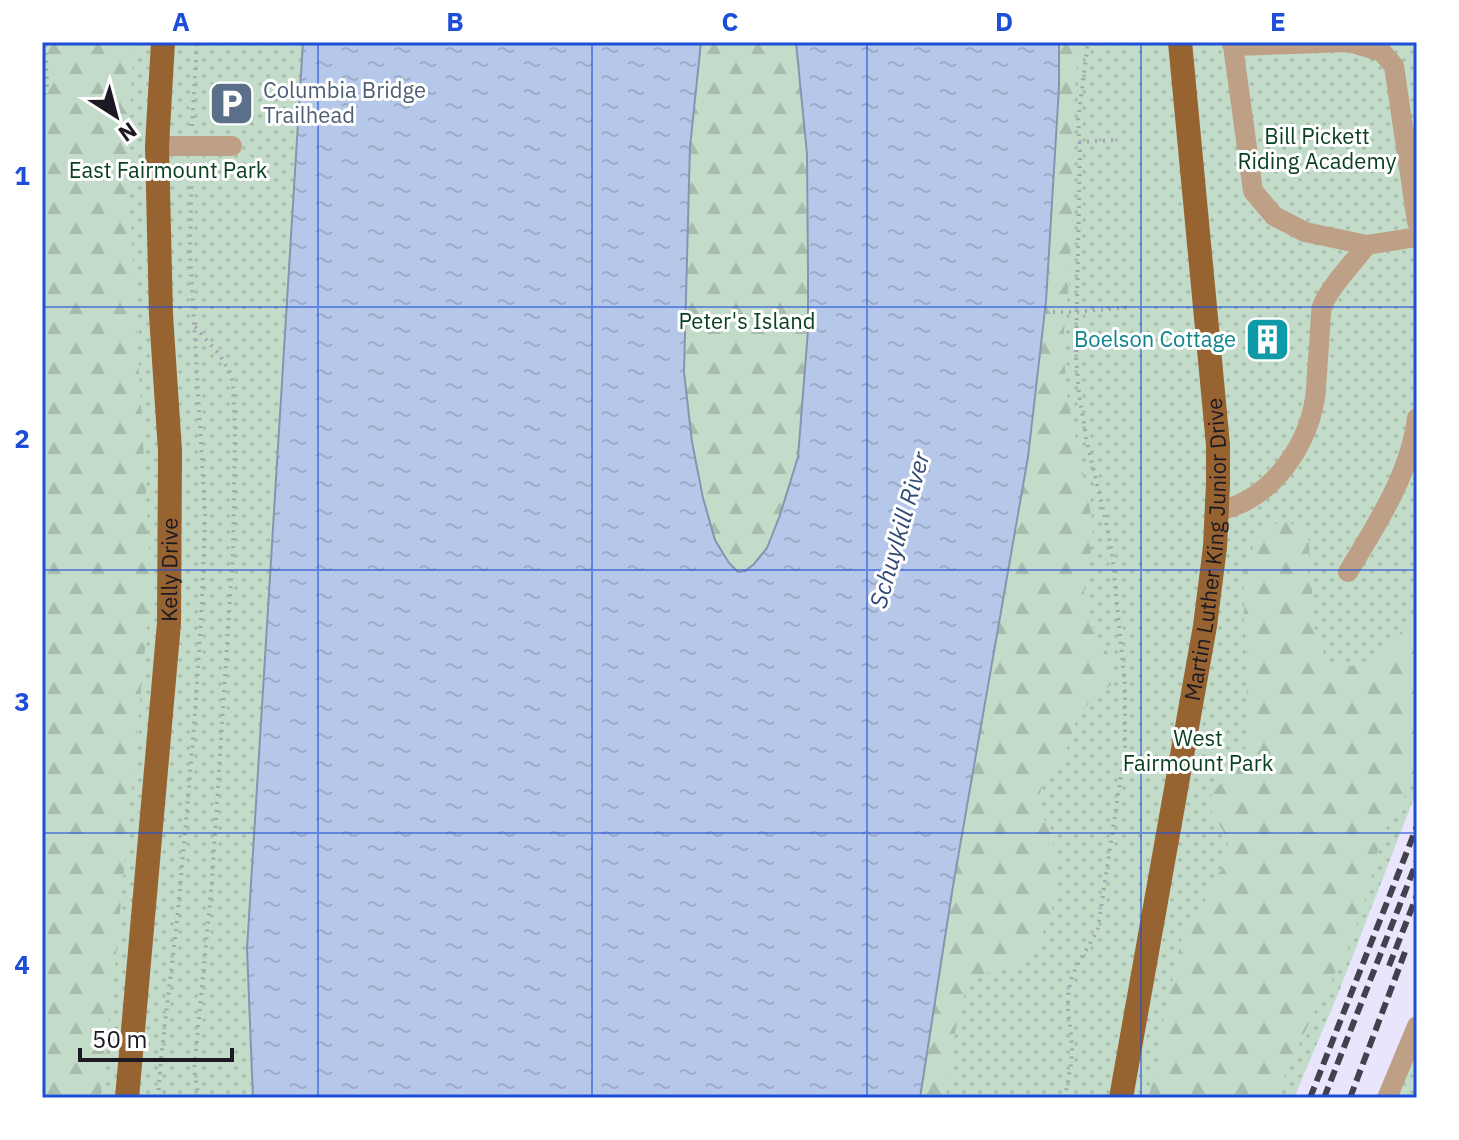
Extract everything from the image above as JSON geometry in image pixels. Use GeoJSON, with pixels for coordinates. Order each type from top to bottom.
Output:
{"type":"FeatureCollection","features":[{"type":"Feature","properties":{"kind":"main road","name":"Kelly Drive"},"geometry":{"type":"LineString","coordinates":[[127,1098],[169,623],[170,451],[161,315],[157,146],[163,42]]}},
{"type":"Feature","properties":{"kind":"main road","name":"Martin Luther King Junior Drive"},"geometry":{"type":"LineString","coordinates":[[1121,1098],[1205,626],[1217,511],[1218,445],[1180,42]]}},
{"type":"Feature","properties":{"kind":"lane"},"geometry":{"type":"LineString","coordinates":[[1417,222],[1394,66],[1382,52],[1349,42],[1232,44],[1253,191],[1274,216],[1305,232],[1367,245],[1417,237]]}},
{"type":"Feature","properties":{"kind":"lane"},"geometry":{"type":"LineString","coordinates":[[157,146],[232,146]]}},
{"type":"Feature","properties":{"kind":"lane"},"geometry":{"type":"LineString","coordinates":[[1217,511],[1230,509],[1256,496],[1297,449],[1314,404],[1322,307],[1329,293],[1367,245]]}},
{"type":"Feature","properties":{"kind":"lane"},"geometry":{"type":"LineString","coordinates":[[1348,572],[1390,503],[1415,437],[1417,418]]}},
{"type":"Feature","properties":{"kind":"lane"},"geometry":{"type":"LineString","coordinates":[[1387,1098],[1417,1026]]}},
{"type":"Feature","properties":{"kind":"path"},"geometry":{"type":"LineString","coordinates":[[42,102],[47,85],[45,42]]}},
{"type":"Feature","properties":{"kind":"path"},"geometry":{"type":"LineString","coordinates":[[192,130],[197,42]]}},
{"type":"Feature","properties":{"kind":"path"},"geometry":{"type":"LineString","coordinates":[[1065,1098],[1072,1053],[1068,997],[1071,981],[1098,928],[1125,749],[1126,724],[1112,553],[1087,442],[1076,356],[1078,120],[1088,42]]}},
{"type":"Feature","properties":{"kind":"path"},"geometry":{"type":"LineString","coordinates":[[1079,142],[1114,140]]}},
{"type":"Feature","properties":{"kind":"path"},"geometry":{"type":"LineString","coordinates":[[1045,312],[1131,307]]}},
{"type":"Feature","properties":{"kind":"path"},"geometry":{"type":"LineString","coordinates":[[194,327],[219,354],[231,374],[235,429],[232,566],[212,881],[194,1071],[199,1098]]}},
{"type":"Feature","properties":{"kind":"green space","name":"East Fairmount Park"},"geometry":{"type":"Polygon","coordinates":[[[42,42],[303,42],[247,949],[253,1098],[42,1098],[42,42]]]}},
{"type":"Feature","properties":{"kind":"green space"},"geometry":{"type":"Polygon","coordinates":[[[42,42],[134,42],[127,157],[151,584],[100,1098],[42,1098],[42,42]]]}},
{"type":"Feature","properties":{"kind":"green space","name":"Peter's Island"},"geometry":{"type":"Polygon","coordinates":[[[701,42],[796,42],[807,154],[808,330],[798,457],[767,548],[754,564],[738,572],[715,540],[703,498],[692,442],[684,372],[690,147],[701,42]]]}},
{"type":"Feature","properties":{"kind":"green space","name":"West Fairmount Park"},"geometry":{"type":"Polygon","coordinates":[[[1059,42],[1417,42],[1417,790],[1294,1098],[920,1098],[1046,301],[1059,42]]]}},
{"type":"Feature","properties":{"kind":"green space"},"geometry":{"type":"Polygon","coordinates":[[[1059,42],[1079,42],[1072,126],[1069,283],[1063,341],[1067,395],[1093,524],[1084,590],[1087,613],[1096,635],[1111,658],[1111,685],[1078,715],[1065,753],[1043,783],[1038,801],[1052,837],[1055,897],[1039,941],[1016,966],[971,977],[957,1024],[945,1098],[920,1098],[1046,301],[1059,42]]]}},
{"type":"Feature","properties":{"kind":"green space"},"geometry":{"type":"Polygon","coordinates":[[[1281,521],[1298,527],[1307,537],[1311,616],[1321,647],[1336,666],[1354,665],[1383,652],[1395,641],[1417,603],[1417,772],[1379,845],[1350,944],[1273,1098],[1148,1098],[1161,1055],[1163,1023],[1182,938],[1190,922],[1205,910],[1206,890],[1225,865],[1227,837],[1210,810],[1210,798],[1220,784],[1229,761],[1250,746],[1244,619],[1247,561],[1259,533],[1281,521]]]}},
{"type":"Feature","properties":{"kind":"green space"},"geometry":{"type":"Polygon","coordinates":[[[1417,1047],[1417,1098],[1394,1098],[1417,1047]]]}},
{"type":"Feature","properties":{"kind":"water","name":"Schuylkill River"},"geometry":{"type":"Polygon","coordinates":[[[303,42],[701,42],[690,147],[684,372],[692,442],[703,498],[715,540],[738,572],[754,564],[767,548],[798,457],[808,330],[808,272],[807,154],[796,42],[1059,42],[1046,301],[1028,457],[953,886],[920,1098],[253,1098],[247,949],[303,42]]]}},
{"type":"Feature","properties":{"kind":"building","name":"Boelson Cottage"},"geometry":{"type":"Polygon","coordinates":[[[1276,318],[1278,360],[1258,361],[1255,319],[1276,318]]]}},
{"type":"Feature","properties":{"kind":"railway"},"geometry":{"type":"LineString","coordinates":[[1310,1098],[1417,826]]}},
{"type":"Feature","properties":{"kind":"railway"},"geometry":{"type":"LineString","coordinates":[[1324,1098],[1417,861]]}},
{"type":"Feature","properties":{"kind":"railway"},"geometry":{"type":"LineString","coordinates":[[1389,966],[1417,895]]}},
{"type":"Feature","properties":{"kind":"railway"},"geometry":{"type":"LineString","coordinates":[[1350,1098],[1405,952]]}},
{"type":"Feature","properties":{"kind":"place","name":"Columbia Bridge Trailhead"},"geometry":{"type":"Point","coordinates":[232,103]}},
{"type":"Feature","properties":{"kind":"place","name":"Boelson Cottage"},"geometry":{"type":"Point","coordinates":[1267,339]}},
{"type":"Feature","properties":{"kind":"park label","name":"Bill Pickett Riding Academy"},"geometry":{"type":"Point","coordinates":[1317,148]}}]}
